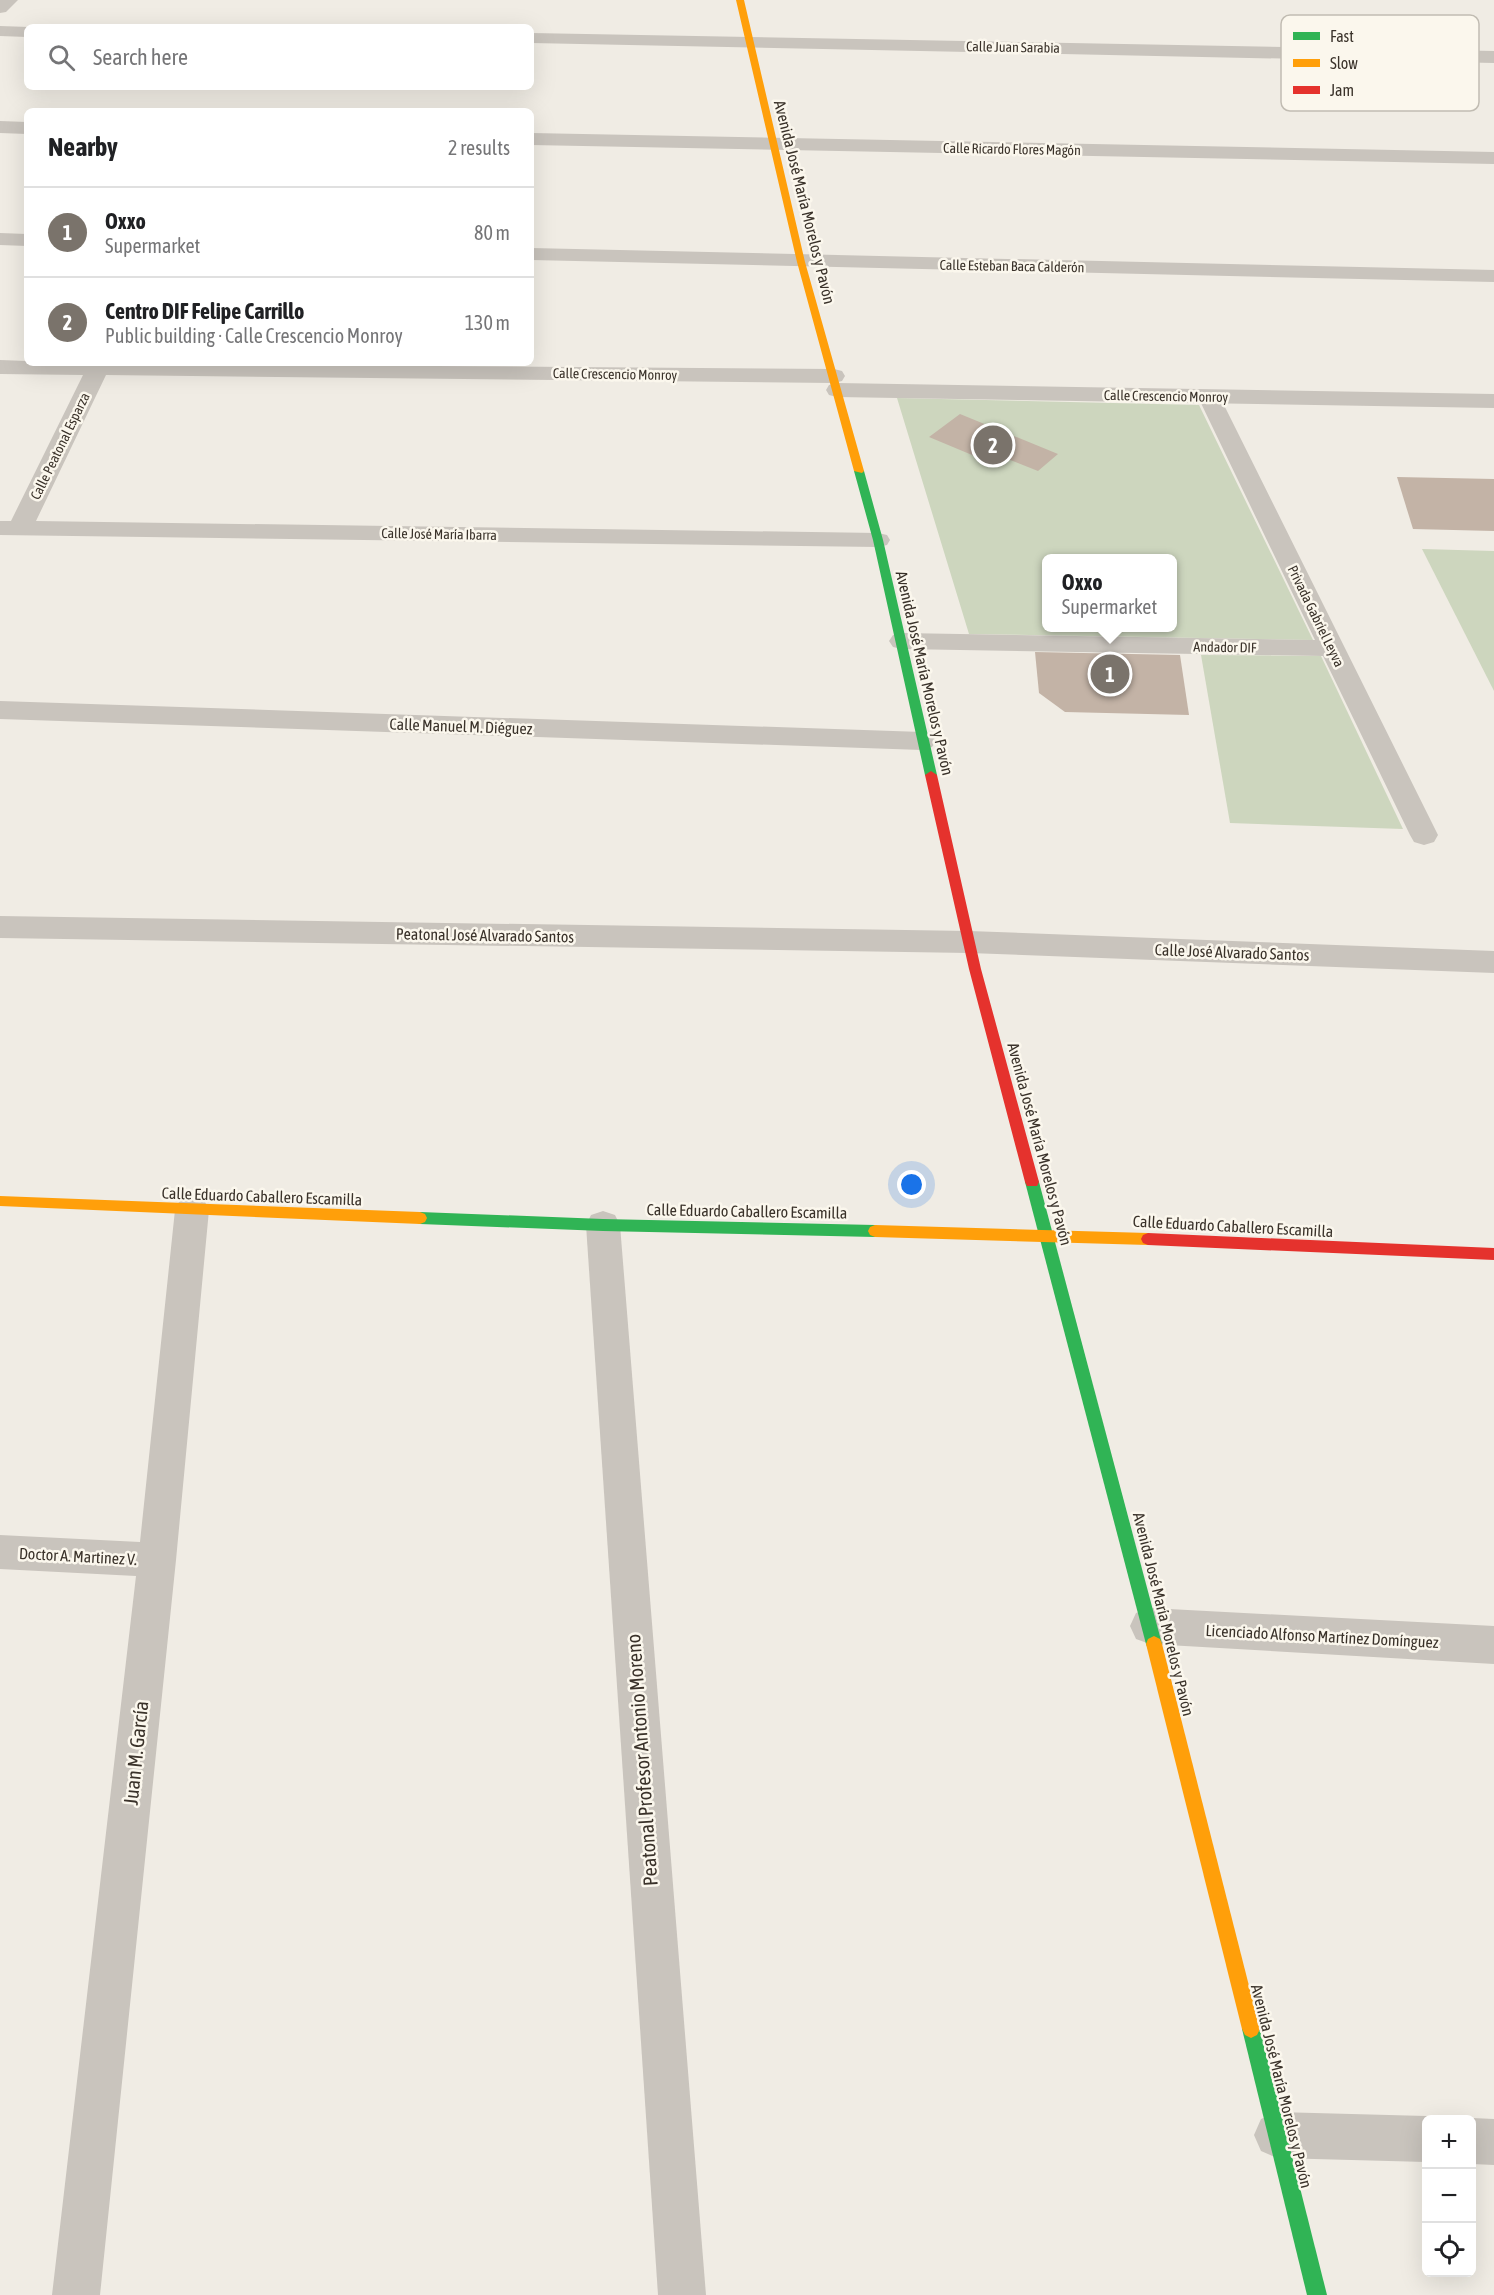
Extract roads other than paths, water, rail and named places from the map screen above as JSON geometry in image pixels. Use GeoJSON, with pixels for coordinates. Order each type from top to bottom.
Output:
{"type":"FeatureCollection","features":[{"type":"Feature","properties":{"kind":"street"},"geometry":{"type":"LineString","coordinates":[[0,8],[9,0]]}},
{"type":"Feature","properties":{"kind":"street","name":"Avenida José María Morelos y Pavón"},"geometry":{"type":"LineString","coordinates":[[740,0],[801,262],[878,540],[969,942],[1150,1626],[1317,2295]]}},
{"type":"Feature","properties":{"kind":"street"},"geometry":{"type":"LineString","coordinates":[[0,31],[24,32]]}},
{"type":"Feature","properties":{"kind":"street","name":"Calle Juan Sarabia"},"geometry":{"type":"LineString","coordinates":[[534,38],[1281,52]]}},
{"type":"Feature","properties":{"kind":"street","name":"Calle Juan Sarabia"},"geometry":{"type":"LineString","coordinates":[[1479,57],[1494,57]]}},
{"type":"Feature","properties":{"kind":"street"},"geometry":{"type":"LineString","coordinates":[[0,127],[24,128]]}},
{"type":"Feature","properties":{"kind":"street","name":"Calle Ricardo Flores Magón"},"geometry":{"type":"LineString","coordinates":[[534,139],[1494,158]]}},
{"type":"Feature","properties":{"kind":"street"},"geometry":{"type":"LineString","coordinates":[[0,239],[24,240]]}},
{"type":"Feature","properties":{"kind":"street","name":"Calle Esteban Baca Calderón"},"geometry":{"type":"LineString","coordinates":[[534,254],[801,262],[1494,276]]}},
{"type":"Feature","properties":{"kind":"street","name":"Calle Crescencio Monroy"},"geometry":{"type":"LineString","coordinates":[[0,367],[98,366],[836,383],[1209,397],[1494,401]]}},
{"type":"Feature","properties":{"kind":"street","name":"Calle Peatonal Esparza"},"geometry":{"type":"LineString","coordinates":[[10,528],[98,366]]}},
{"type":"Feature","properties":{"kind":"street","name":"Privada Gabriel Leyva"},"geometry":{"type":"LineString","coordinates":[[1209,397],[1424,835]]}},
{"type":"Feature","properties":{"kind":"street","name":"Calle José María Ibarra"},"geometry":{"type":"LineString","coordinates":[[10,528],[878,540]]}},
{"type":"Feature","properties":{"kind":"street","name":"Andador DIF"},"geometry":{"type":"LineString","coordinates":[[902,641],[1332,648]]}},
{"type":"Feature","properties":{"kind":"street","name":"Calle Manuel M. Diéguez"},"geometry":{"type":"LineString","coordinates":[[0,710],[922,741]]}},
{"type":"Feature","properties":{"kind":"street","name":"Peatonal José Alvarado Santos"},"geometry":{"type":"LineString","coordinates":[[0,927],[969,942]]}},
{"type":"Feature","properties":{"kind":"street","name":"Calle José Alvarado Santos"},"geometry":{"type":"LineString","coordinates":[[969,942],[1494,963]]}},
{"type":"Feature","properties":{"kind":"street","name":"Calle Eduardo Caballero Escamilla"},"geometry":{"type":"LineString","coordinates":[[0,1201],[603,1225],[1047,1234],[1494,1254]]}},
{"type":"Feature","properties":{"kind":"street","name":"Juan M. García"},"geometry":{"type":"LineString","coordinates":[[76,2295],[157,1560],[192,1210]]}},
{"type":"Feature","properties":{"kind":"street","name":"Peatonal Profesor Antonio Moreno"},"geometry":{"type":"LineString","coordinates":[[603,1225],[682,2295]]}},
{"type":"Feature","properties":{"kind":"street","name":"Doctor A. Martinez V."},"geometry":{"type":"LineString","coordinates":[[0,1552],[157,1560]]}},
{"type":"Feature","properties":{"kind":"street","name":"Licenciado Alfonso Martínez Domínguez"},"geometry":{"type":"LineString","coordinates":[[1150,1626],[1494,1645]]}},
{"type":"Feature","properties":{"kind":"street"},"geometry":{"type":"LineString","coordinates":[[1277,2135],[1422,2139]]}},
{"type":"Feature","properties":{"kind":"street"},"geometry":{"type":"LineString","coordinates":[[1476,2141],[1494,2142]]}},
{"type":"Feature","properties":{"kind":"place","name":"Centro DIF Felipe Carrillo"},"geometry":{"type":"Point","coordinates":[993,445]}},
{"type":"Feature","properties":{"kind":"place","name":"Oxxo"},"geometry":{"type":"Point","coordinates":[1110,674]}}]}
